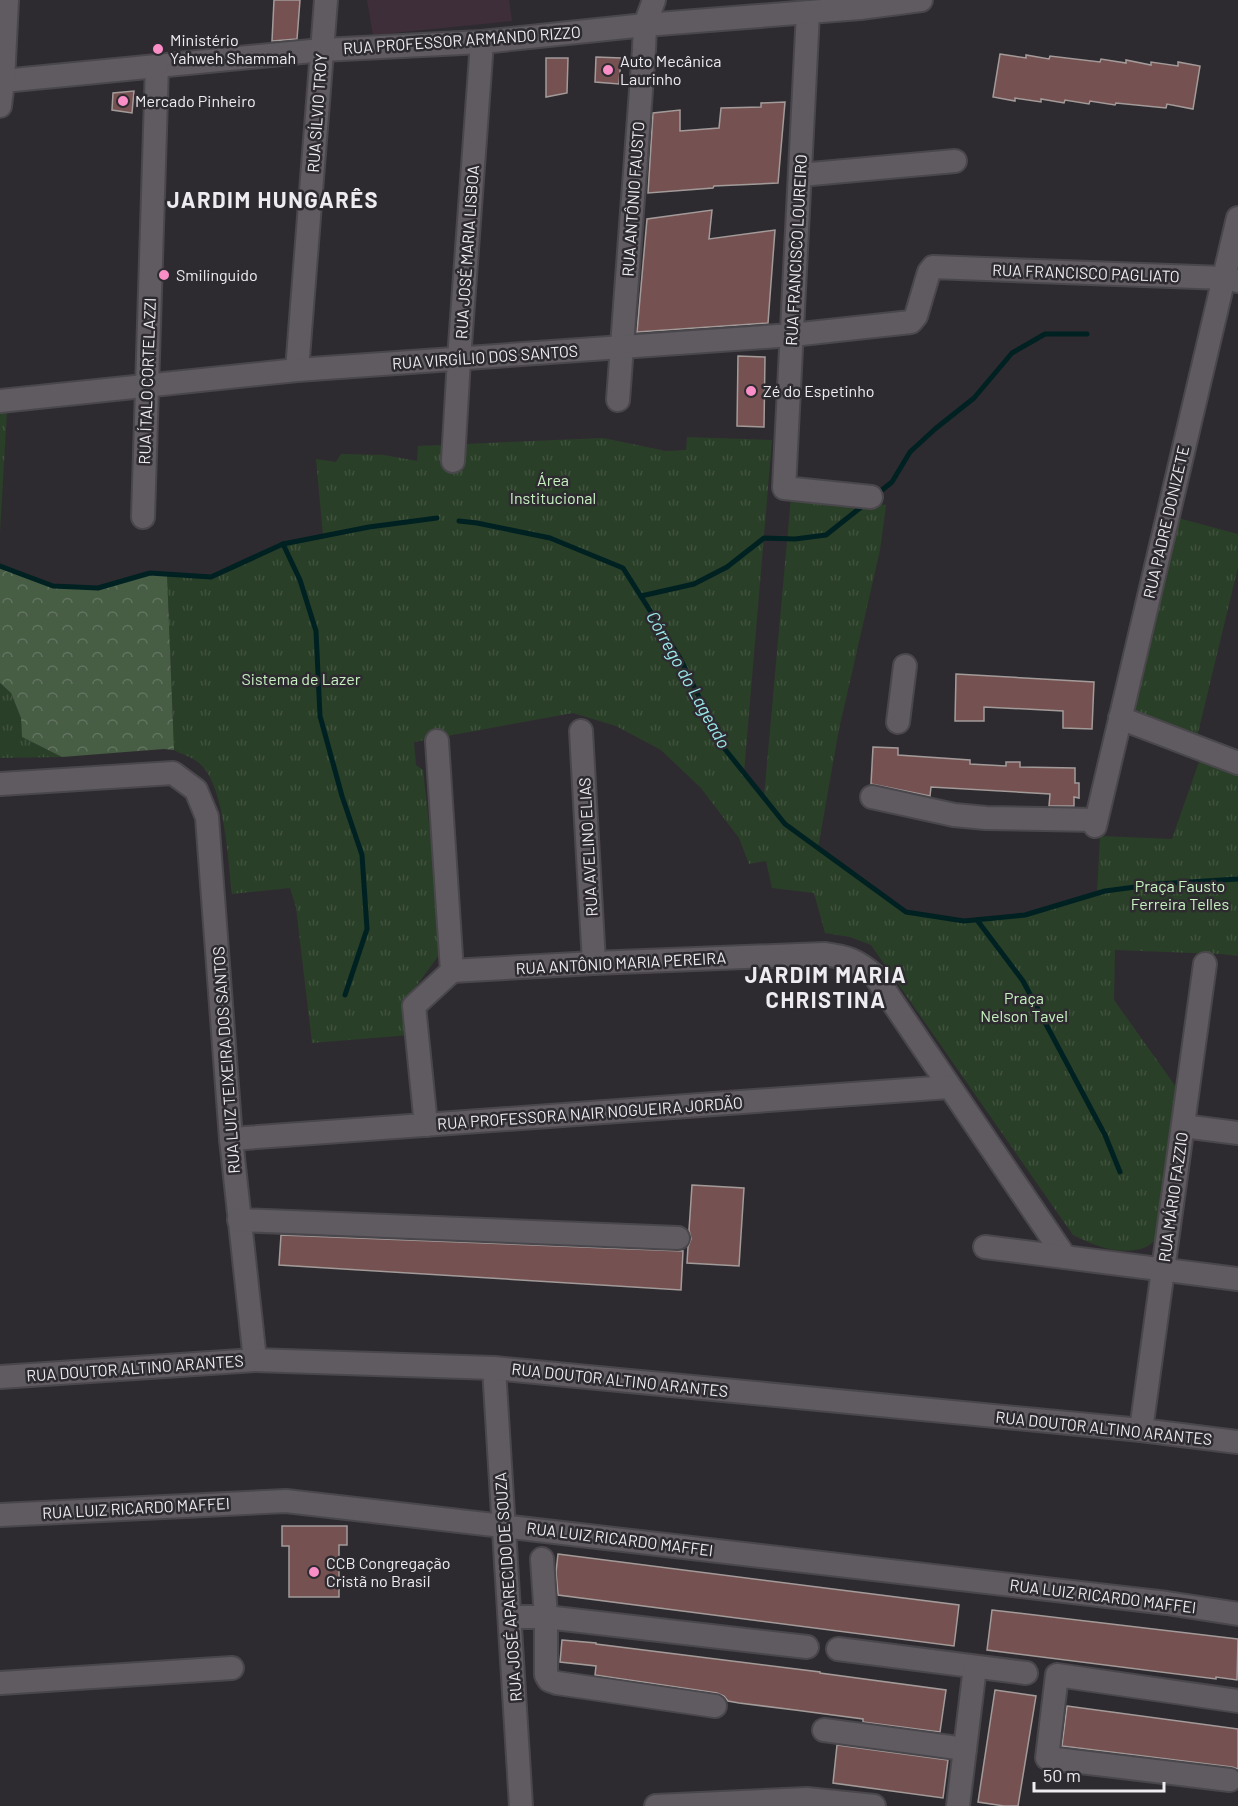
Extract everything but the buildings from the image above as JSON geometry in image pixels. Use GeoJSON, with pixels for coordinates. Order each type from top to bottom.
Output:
{"type":"FeatureCollection","features":[{"type":"Feature","properties":{"kind":"street"},"geometry":{"type":"LineString","coordinates":[[0,106],[7,0]]}},
{"type":"Feature","properties":{"kind":"street","name":"RUA SÍLVIO TROY"},"geometry":{"type":"LineString","coordinates":[[297,370],[326,0]]}},
{"type":"Feature","properties":{"kind":"street","name":"RUA ANTÔNIO FAUSTO"},"geometry":{"type":"LineString","coordinates":[[618,400],[645,25],[654,0]]}},
{"type":"Feature","properties":{"kind":"street","name":"RUA PROFESSOR ARMANDO RIZZO"},"geometry":{"type":"LineString","coordinates":[[3,81],[322,50],[482,42],[645,25],[860,8],[921,0]]}},
{"type":"Feature","properties":{"kind":"street","name":"RUA FRANCISCO LOUREIRO"},"geometry":{"type":"LineString","coordinates":[[808,12],[784,488],[871,497]]}},
{"type":"Feature","properties":{"kind":"street","name":"RUA JOSÉ MARIA LISBOA"},"geometry":{"type":"LineString","coordinates":[[453,461],[482,42]]}},
{"type":"Feature","properties":{"kind":"street","name":"RUA ÍTALO CORTELAZZI"},"geometry":{"type":"LineString","coordinates":[[143,517],[157,66]]}},
{"type":"Feature","properties":{"kind":"street"},"geometry":{"type":"LineString","coordinates":[[800,175],[955,161]]}},
{"type":"Feature","properties":{"kind":"street","name":"RUA PADRE DONIZETE"},"geometry":{"type":"LineString","coordinates":[[872,797],[954,815],[1095,823],[1231,279],[1238,218]]}},
{"type":"Feature","properties":{"kind":"street","name":"RUA VIRGÍLIO DOS SANTOS"},"geometry":{"type":"LineString","coordinates":[[0,400],[297,370],[792,335],[911,322],[916,316],[929,272],[933,267]]}},
{"type":"Feature","properties":{"kind":"street","name":"RUA FRANCISCO PAGLIATO"},"geometry":{"type":"LineString","coordinates":[[933,267],[1231,279]]}},
{"type":"Feature","properties":{"kind":"street"},"geometry":{"type":"LineString","coordinates":[[898,722],[905,666]]}},
{"type":"Feature","properties":{"kind":"street"},"geometry":{"type":"LineString","coordinates":[[1120,718],[1238,763]]}},
{"type":"Feature","properties":{"kind":"street","name":"RUA AVELINO ELIAS"},"geometry":{"type":"LineString","coordinates":[[581,731],[594,963]]}},
{"type":"Feature","properties":{"kind":"street"},"geometry":{"type":"LineString","coordinates":[[426,1125],[414,1006],[452,971],[437,741]]}},
{"type":"Feature","properties":{"kind":"street","name":"RUA LUIZ TEIXEIRA DOS SANTOS"},"geometry":{"type":"LineString","coordinates":[[0,784],[173,773],[196,790],[207,817],[231,1139],[255,1360]]}},
{"type":"Feature","properties":{"kind":"street","name":"RUA ANTÔNIO MARIA PEREIRA"},"geometry":{"type":"LineString","coordinates":[[452,971],[824,954],[845,957],[862,965],[875,976],[1065,1257]]}},
{"type":"Feature","properties":{"kind":"street","name":"RUA MÁRIO FAZZIO"},"geometry":{"type":"LineString","coordinates":[[1141,1430],[1205,964]]}},
{"type":"Feature","properties":{"kind":"street","name":"RUA PROFESSORA NAIR NOGUEIRA JORDÃO"},"geometry":{"type":"LineString","coordinates":[[231,1139],[949,1087]]}},
{"type":"Feature","properties":{"kind":"street"},"geometry":{"type":"LineString","coordinates":[[1183,1126],[1238,1133]]}},
{"type":"Feature","properties":{"kind":"street"},"geometry":{"type":"LineString","coordinates":[[239,1220],[678,1238]]}},
{"type":"Feature","properties":{"kind":"street"},"geometry":{"type":"LineString","coordinates":[[985,1246],[1238,1279]]}},
{"type":"Feature","properties":{"kind":"street","name":"RUA DOUTOR ALTINO ARANTES"},"geometry":{"type":"LineString","coordinates":[[0,1377],[255,1360],[494,1368],[1141,1430],[1238,1442]]}},
{"type":"Feature","properties":{"kind":"street","name":"RUA JOSÉ APARECIDO DE SOUZA"},"geometry":{"type":"LineString","coordinates":[[494,1368],[521,1806]]}},
{"type":"Feature","properties":{"kind":"street","name":"RUA LUIZ RICARDO MAFFEI"},"geometry":{"type":"LineString","coordinates":[[0,1515],[286,1501],[1167,1603],[1238,1614]]}},
{"type":"Feature","properties":{"kind":"street"},"geometry":{"type":"LineString","coordinates":[[542,1559],[546,1617],[546,1675],[549,1680],[715,1706]]}},
{"type":"Feature","properties":{"kind":"street"},"geometry":{"type":"LineString","coordinates":[[510,1617],[546,1617],[807,1647]]}},
{"type":"Feature","properties":{"kind":"street"},"geometry":{"type":"LineString","coordinates":[[838,1649],[1026,1673]]}},
{"type":"Feature","properties":{"kind":"street"},"geometry":{"type":"LineString","coordinates":[[958,1806],[975,1667]]}},
{"type":"Feature","properties":{"kind":"street"},"geometry":{"type":"LineString","coordinates":[[0,1683],[232,1668]]}},
{"type":"Feature","properties":{"kind":"street"},"geometry":{"type":"LineString","coordinates":[[1230,1780],[1047,1758],[1058,1675],[1238,1701]]}},
{"type":"Feature","properties":{"kind":"street"},"geometry":{"type":"LineString","coordinates":[[824,1730],[965,1749]]}},
{"type":"Feature","properties":{"kind":"street"},"geometry":{"type":"LineString","coordinates":[[656,1806],[807,1799],[874,1806]]}},
{"type":"Feature","properties":{"kind":"shaded area"},"geometry":{"type":"Polygon","coordinates":[[[367,0],[509,0],[512,21],[373,35],[367,0]]]}},
{"type":"Feature","properties":{"kind":"green space"},"geometry":{"type":"Polygon","coordinates":[[[0,410],[7,410],[0,532],[0,410]]]}},
{"type":"Feature","properties":{"kind":"green space"},"geometry":{"type":"Polygon","coordinates":[[[687,437],[772,440],[744,773],[764,797],[791,497],[886,505],[880,550],[839,729],[818,848],[906,912],[964,921],[1025,915],[1097,894],[1100,836],[1172,839],[1200,759],[1238,773],[1238,956],[1115,950],[1114,1000],[1176,1087],[1157,1239],[1147,1246],[1131,1251],[1114,1250],[1073,1235],[871,945],[850,937],[825,933],[814,893],[772,888],[766,861],[749,864],[739,838],[701,788],[661,750],[616,726],[573,713],[414,742],[416,765],[423,770],[442,938],[439,955],[414,989],[409,1006],[410,1035],[312,1043],[296,907],[290,888],[232,894],[224,824],[215,788],[208,773],[199,763],[174,750],[167,574],[211,577],[283,544],[323,536],[316,459],[336,462],[341,454],[384,455],[417,461],[418,446],[603,438],[666,451],[686,450],[687,437]]]}},
{"type":"Feature","properties":{"kind":"green space"},"geometry":{"type":"Polygon","coordinates":[[[1178,518],[1238,534],[1238,567],[1197,737],[1144,719],[1134,709],[1178,518]]]}},
{"type":"Feature","properties":{"kind":"green space"},"geometry":{"type":"Polygon","coordinates":[[[0,566],[53,586],[98,588],[150,573],[167,574],[174,750],[62,757],[22,737],[21,718],[11,693],[0,683],[0,566]]]}},
{"type":"Feature","properties":{"kind":"green space"},"geometry":{"type":"Polygon","coordinates":[[[0,683],[11,693],[21,718],[22,737],[62,757],[0,758],[0,683]]]}},
{"type":"Feature","properties":{"kind":"waterway"},"geometry":{"type":"LineString","coordinates":[[877,494],[892,482],[910,452],[974,398],[1012,353],[1045,334],[1087,334]]}},
{"type":"Feature","properties":{"kind":"waterway"},"geometry":{"type":"LineString","coordinates":[[641,596],[694,584],[727,567],[764,538],[795,539],[826,535],[865,504]]}},
{"type":"Feature","properties":{"kind":"waterway","name":"Córrego do Lageado"},"geometry":{"type":"LineString","coordinates":[[0,566],[53,586],[98,588],[150,573],[211,577],[283,544],[369,527],[437,518]]}},
{"type":"Feature","properties":{"kind":"waterway","name":"Córrego do Lageado"},"geometry":{"type":"LineString","coordinates":[[459,521],[550,538],[623,568],[680,658],[724,748],[785,824],[906,912],[964,921],[1025,915],[1105,891],[1158,884],[1238,879]]}},
{"type":"Feature","properties":{"kind":"waterway"},"geometry":{"type":"LineString","coordinates":[[283,544],[300,580],[316,631],[320,716],[342,796],[362,855],[367,929],[345,995]]}},
{"type":"Feature","properties":{"kind":"waterway"},"geometry":{"type":"LineString","coordinates":[[977,920],[1023,981],[1105,1135],[1120,1172]]}},
{"type":"Feature","properties":{"kind":"place","name":"Ministério Yahweh Shammah"},"geometry":{"type":"Point","coordinates":[158,49]}},
{"type":"Feature","properties":{"kind":"place","name":"Auto Mecânica Laurinho"},"geometry":{"type":"Point","coordinates":[608,70]}},
{"type":"Feature","properties":{"kind":"place","name":"Mercado Pinheiro"},"geometry":{"type":"Point","coordinates":[123,101]}},
{"type":"Feature","properties":{"kind":"place","name":"Smilinguido"},"geometry":{"type":"Point","coordinates":[164,275]}},
{"type":"Feature","properties":{"kind":"place","name":"Zé do Espetinho"},"geometry":{"type":"Point","coordinates":[751,391]}},
{"type":"Feature","properties":{"kind":"place","name":"CCB Congregação Cristã no Brasil"},"geometry":{"type":"Point","coordinates":[314,1572]}},
{"type":"Feature","properties":{"kind":"district","name":"JARDIM HUNGARÊS"},"geometry":{"type":"Point","coordinates":[273,200]}},
{"type":"Feature","properties":{"kind":"district","name":"JARDIM MARIA CHRISTINA"},"geometry":{"type":"Point","coordinates":[826,988]}},
{"type":"Feature","properties":{"kind":"park label","name":"Área Institucional"},"geometry":{"type":"Point","coordinates":[553,489]}},
{"type":"Feature","properties":{"kind":"park label","name":"Sistema de Lazer"},"geometry":{"type":"Point","coordinates":[301,679]}},
{"type":"Feature","properties":{"kind":"park label","name":"Praça Fausto Ferreira Telles"},"geometry":{"type":"Point","coordinates":[1180,895]}},
{"type":"Feature","properties":{"kind":"park label","name":"Praça Nelson Tavel"},"geometry":{"type":"Point","coordinates":[1024,1007]}}]}
